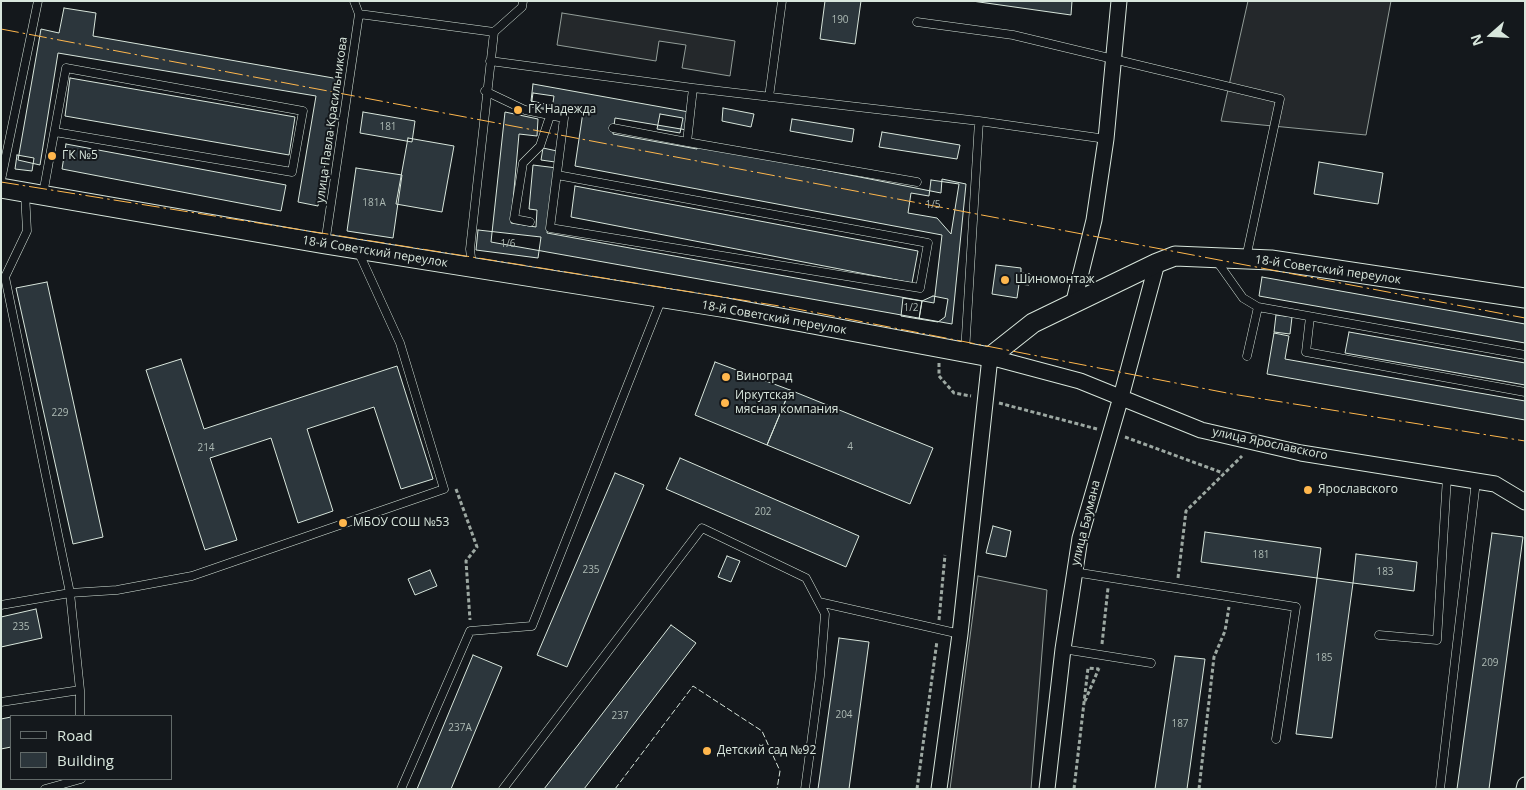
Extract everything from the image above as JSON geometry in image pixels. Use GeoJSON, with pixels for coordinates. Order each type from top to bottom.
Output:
{"type":"FeatureCollection","features":[{"type":"Feature","properties":{"kind":"street"},"geometry":{"type":"LineString","coordinates":[[1073,305],[1094,220],[1106,140],[1119,1]]}},
{"type":"Feature","properties":{"kind":"street","name":"18-й Советский переулок"},"geometry":{"type":"LineString","coordinates":[[1,188],[325,244],[662,298],[990,357],[1033,323],[1156,263],[1175,256],[1246,258],[1525,298]]}},
{"type":"Feature","properties":{"kind":"street","name":"улица Баумана"},"geometry":{"type":"LineString","coordinates":[[1047,789],[1063,649],[1080,538],[1121,397],[1156,263]]}},
{"type":"Feature","properties":{"kind":"street"},"geometry":{"type":"LineString","coordinates":[[939,789],[960,634],[990,357]]}},
{"type":"Feature","properties":{"kind":"street","name":"улица Ярославского"},"geometry":{"type":"LineString","coordinates":[[990,357],[1080,381],[1201,430],[1251,442],[1495,484],[1525,502]]}},
{"type":"Feature","properties":{"kind":"lane"},"geometry":{"type":"LineString","coordinates":[[1,180],[38,1]]}},
{"type":"Feature","properties":{"kind":"lane","name":"улица Павла Красильникова"},"geometry":{"type":"LineString","coordinates":[[325,244],[359,14],[354,1]]}},
{"type":"Feature","properties":{"kind":"lane"},"geometry":{"type":"LineString","coordinates":[[473,268],[470,249],[494,32],[522,7],[522,1]]}},
{"type":"Feature","properties":{"kind":"lane"},"geometry":{"type":"LineString","coordinates":[[769,97],[782,1]]}},
{"type":"Feature","properties":{"kind":"lane"},"geometry":{"type":"LineString","coordinates":[[359,14],[494,32]]}},
{"type":"Feature","properties":{"kind":"lane"},"geometry":{"type":"LineString","coordinates":[[917,22],[1013,35],[1280,99],[1246,258]]}},
{"type":"Feature","properties":{"kind":"lane"},"geometry":{"type":"LineString","coordinates":[[490,61],[693,88],[979,120],[1106,140]]}},
{"type":"Feature","properties":{"kind":"lane"},"geometry":{"type":"LineString","coordinates":[[54,132],[292,172],[303,111],[66,68],[54,132],[34,193],[26,231],[3,277],[70,593],[80,690],[80,715]]}},
{"type":"Feature","properties":{"kind":"lane"},"geometry":{"type":"LineString","coordinates":[[687,142],[693,88]]}},
{"type":"Feature","properties":{"kind":"lane"},"geometry":{"type":"LineString","coordinates":[[486,91],[525,110],[564,118],[556,175],[550,228],[920,288],[928,243],[556,175]]}},
{"type":"Feature","properties":{"kind":"lane"},"geometry":{"type":"LineString","coordinates":[[530,222],[514,219],[523,163],[540,146],[550,116]]}},
{"type":"Feature","properties":{"kind":"lane"},"geometry":{"type":"LineString","coordinates":[[965,352],[979,120]]}},
{"type":"Feature","properties":{"kind":"lane"},"geometry":{"type":"LineString","coordinates":[[612,128],[917,182]]}},
{"type":"Feature","properties":{"kind":"lane"},"geometry":{"type":"LineString","coordinates":[[1,605],[70,593],[117,590],[192,576],[444,489],[400,343],[357,249]]}},
{"type":"Feature","properties":{"kind":"lane"},"geometry":{"type":"LineString","coordinates":[[1215,258],[1243,298],[1258,307],[1525,355]]}},
{"type":"Feature","properties":{"kind":"lane"},"geometry":{"type":"LineString","coordinates":[[401,789],[470,631],[532,626],[662,298]]}},
{"type":"Feature","properties":{"kind":"lane"},"geometry":{"type":"LineString","coordinates":[[1247,356],[1258,307]]}},
{"type":"Feature","properties":{"kind":"lane"},"geometry":{"type":"LineString","coordinates":[[1310,316],[1306,352],[1525,392]]}},
{"type":"Feature","properties":{"kind":"lane"},"geometry":{"type":"LineString","coordinates":[[1379,635],[1437,640],[1447,476]]}},
{"type":"Feature","properties":{"kind":"lane"},"geometry":{"type":"LineString","coordinates":[[1440,789],[1476,481]]}},
{"type":"Feature","properties":{"kind":"lane"},"geometry":{"type":"LineString","coordinates":[[503,789],[702,528],[806,578],[825,614],[820,676],[805,789]]}},
{"type":"Feature","properties":{"kind":"lane"},"geometry":{"type":"LineString","coordinates":[[1074,572],[1296,607],[1276,740]]}},
{"type":"Feature","properties":{"kind":"lane"},"geometry":{"type":"LineString","coordinates":[[819,602],[960,634]]}},
{"type":"Feature","properties":{"kind":"lane"},"geometry":{"type":"LineString","coordinates":[[1063,649],[1151,663]]}},
{"type":"Feature","properties":{"kind":"lane"},"geometry":{"type":"LineString","coordinates":[[1,702],[80,690]]}},
{"type":"Feature","properties":{"kind":"lane"},"geometry":{"type":"LineString","coordinates":[[45,789],[77,780]]}},
{"type":"Feature","properties":{"kind":"path"},"geometry":{"type":"LineString","coordinates":[[939,348],[939,376],[954,393],[986,399],[1111,432],[1222,473]]}},
{"type":"Feature","properties":{"kind":"path"},"geometry":{"type":"LineString","coordinates":[[1177,588],[1186,511],[1240,456],[1250,458]]}},
{"type":"Feature","properties":{"kind":"path"},"geometry":{"type":"LineString","coordinates":[[444,489],[455,486],[477,546],[466,561],[470,631]]}},
{"type":"Feature","properties":{"kind":"path"},"geometry":{"type":"LineString","coordinates":[[917,789],[939,629],[945,555]]}},
{"type":"Feature","properties":{"kind":"path"},"geometry":{"type":"LineString","coordinates":[[1083,706],[1099,669],[1109,578]]}},
{"type":"Feature","properties":{"kind":"path"},"geometry":{"type":"LineString","coordinates":[[1199,789],[1214,657],[1225,632],[1230,597]]}},
{"type":"Feature","properties":{"kind":"path"},"geometry":{"type":"LineString","coordinates":[[1074,789],[1088,668],[1099,669]]}},
{"type":"Feature","properties":{"kind":"shaded area"},"geometry":{"type":"Polygon","coordinates":[[[1248,1],[1391,1],[1366,135],[1221,121],[1248,1]]]}},
{"type":"Feature","properties":{"kind":"shaded area"},"geometry":{"type":"Polygon","coordinates":[[[562,13],[735,41],[730,76],[682,68],[686,45],[659,41],[656,61],[557,45],[562,13]]]}},
{"type":"Feature","properties":{"kind":"shaded area"},"geometry":{"type":"Polygon","coordinates":[[[978,576],[1047,590],[1031,789],[950,789],[978,576]]]}},
{"type":"Feature","properties":{"kind":"building"},"geometry":{"type":"Polygon","coordinates":[[[825,1],[861,1],[855,44],[820,39],[825,1]]]}},
{"type":"Feature","properties":{"kind":"building"},"geometry":{"type":"Polygon","coordinates":[[[972,1],[1072,1],[1071,15],[972,1]]]}},
{"type":"Feature","properties":{"kind":"building"},"geometry":{"type":"Polygon","coordinates":[[[64,8],[96,13],[93,36],[339,79],[318,206],[298,202],[316,96],[58,53],[40,165],[18,160],[41,29],[59,33],[64,8]]]}},
{"type":"Feature","properties":{"kind":"building"},"geometry":{"type":"Polygon","coordinates":[[[70,78],[295,117],[289,155],[65,116],[70,78]]]}},
{"type":"Feature","properties":{"kind":"building"},"geometry":{"type":"Polygon","coordinates":[[[533,84],[689,112],[687,130],[615,118],[613,134],[697,149],[697,145],[941,193],[942,179],[966,184],[952,324],[491,242],[505,112],[538,119],[537,136],[519,134],[511,223],[536,227],[537,210],[529,209],[533,165],[557,168],[547,233],[934,303],[942,235],[575,166],[583,112],[531,101],[533,84]]]}},
{"type":"Feature","properties":{"kind":"building"},"geometry":{"type":"Polygon","coordinates":[[[533,93],[554,96],[552,109],[531,107],[533,93]]]}},
{"type":"Feature","properties":{"kind":"building"},"geometry":{"type":"Polygon","coordinates":[[[723,108],[754,114],[751,127],[722,121],[723,108]]]}},
{"type":"Feature","properties":{"kind":"building"},"geometry":{"type":"Polygon","coordinates":[[[363,112],[415,121],[412,142],[360,133],[363,112]]]}},
{"type":"Feature","properties":{"kind":"building"},"geometry":{"type":"Polygon","coordinates":[[[660,114],[683,118],[680,133],[657,129],[660,114]]]}},
{"type":"Feature","properties":{"kind":"building"},"geometry":{"type":"Polygon","coordinates":[[[792,119],[854,129],[852,142],[790,131],[792,119]]]}},
{"type":"Feature","properties":{"kind":"building"},"geometry":{"type":"Polygon","coordinates":[[[882,132],[960,145],[957,159],[879,147],[882,132]]]}},
{"type":"Feature","properties":{"kind":"building"},"geometry":{"type":"Polygon","coordinates":[[[408,138],[454,146],[442,212],[396,204],[408,138]]]}},
{"type":"Feature","properties":{"kind":"building"},"geometry":{"type":"Polygon","coordinates":[[[66,144],[286,185],[281,211],[62,169],[66,144]]]}},
{"type":"Feature","properties":{"kind":"building"},"geometry":{"type":"Polygon","coordinates":[[[543,148],[557,151],[555,162],[541,160],[543,148]]]}},
{"type":"Feature","properties":{"kind":"building"},"geometry":{"type":"Polygon","coordinates":[[[17,155],[34,158],[32,171],[15,169],[17,155]]]}},
{"type":"Feature","properties":{"kind":"building"},"geometry":{"type":"Polygon","coordinates":[[[1319,162],[1383,173],[1378,204],[1314,194],[1319,162]]]}},
{"type":"Feature","properties":{"kind":"building"},"geometry":{"type":"Polygon","coordinates":[[[356,168],[402,175],[393,238],[347,231],[356,168]]]}},
{"type":"Feature","properties":{"kind":"building"},"geometry":{"type":"Polygon","coordinates":[[[931,180],[959,184],[951,234],[937,218],[908,213],[911,193],[929,196],[931,180]]]}},
{"type":"Feature","properties":{"kind":"building"},"geometry":{"type":"Polygon","coordinates":[[[575,186],[918,251],[912,283],[571,217],[575,186]]]}},
{"type":"Feature","properties":{"kind":"building"},"geometry":{"type":"Polygon","coordinates":[[[478,230],[541,237],[538,258],[476,250],[478,230]]]}},
{"type":"Feature","properties":{"kind":"building"},"geometry":{"type":"Polygon","coordinates":[[[996,265],[1021,268],[1021,273],[1030,274],[1029,285],[1019,284],[1017,298],[992,294],[996,265]]]}},
{"type":"Feature","properties":{"kind":"building"},"geometry":{"type":"Polygon","coordinates":[[[1262,277],[1525,324],[1525,343],[1259,296],[1262,277]]]}},
{"type":"Feature","properties":{"kind":"building"},"geometry":{"type":"Polygon","coordinates":[[[47,282],[103,537],[73,544],[16,288],[47,282]]]}},
{"type":"Feature","properties":{"kind":"building"},"geometry":{"type":"Polygon","coordinates":[[[933,296],[948,299],[945,317],[938,322],[919,319],[922,301],[933,296]]]}},
{"type":"Feature","properties":{"kind":"building"},"geometry":{"type":"Polygon","coordinates":[[[903,298],[922,301],[919,319],[901,316],[903,298]]]}},
{"type":"Feature","properties":{"kind":"building"},"geometry":{"type":"Polygon","coordinates":[[[1276,315],[1292,317],[1290,334],[1274,332],[1276,315]]]}},
{"type":"Feature","properties":{"kind":"building"},"geometry":{"type":"Polygon","coordinates":[[[1349,332],[1525,363],[1525,385],[1345,353],[1349,332]]]}},
{"type":"Feature","properties":{"kind":"building"},"geometry":{"type":"Polygon","coordinates":[[[1274,333],[1289,336],[1285,359],[1525,401],[1525,420],[1267,374],[1274,333]]]}},
{"type":"Feature","properties":{"kind":"building"},"geometry":{"type":"Polygon","coordinates":[[[181,359],[204,429],[397,366],[433,479],[401,489],[374,407],[307,429],[333,511],[298,523],[271,438],[210,458],[237,540],[205,550],[146,370],[181,359]]]}},
{"type":"Feature","properties":{"kind":"building"},"geometry":{"type":"Polygon","coordinates":[[[715,362],[790,390],[767,445],[695,415],[715,362]]]}},
{"type":"Feature","properties":{"kind":"building"},"geometry":{"type":"Polygon","coordinates":[[[790,390],[933,448],[910,504],[767,445],[790,390]]]}},
{"type":"Feature","properties":{"kind":"building"},"geometry":{"type":"Polygon","coordinates":[[[680,458],[859,536],[846,567],[666,489],[680,458]]]}},
{"type":"Feature","properties":{"kind":"building"},"geometry":{"type":"Polygon","coordinates":[[[615,473],[644,485],[567,667],[537,655],[615,473]]]}},
{"type":"Feature","properties":{"kind":"building"},"geometry":{"type":"Polygon","coordinates":[[[993,526],[1011,531],[1006,557],[986,553],[993,526]]]}},
{"type":"Feature","properties":{"kind":"building"},"geometry":{"type":"Polygon","coordinates":[[[1205,532],[1321,548],[1317,578],[1201,562],[1205,532]]]}},
{"type":"Feature","properties":{"kind":"building"},"geometry":{"type":"Polygon","coordinates":[[[1492,533],[1523,537],[1489,789],[1457,789],[1492,533]]]}},
{"type":"Feature","properties":{"kind":"building"},"geometry":{"type":"Polygon","coordinates":[[[1356,554],[1417,562],[1414,591],[1353,583],[1356,554]]]}},
{"type":"Feature","properties":{"kind":"building"},"geometry":{"type":"Polygon","coordinates":[[[727,556],[740,561],[731,582],[718,577],[727,556]]]}},
{"type":"Feature","properties":{"kind":"building"},"geometry":{"type":"Polygon","coordinates":[[[430,570],[437,586],[415,595],[408,579],[430,570]]]}},
{"type":"Feature","properties":{"kind":"building"},"geometry":{"type":"Polygon","coordinates":[[[1317,578],[1353,583],[1332,738],[1296,734],[1317,578]]]}},
{"type":"Feature","properties":{"kind":"building"},"geometry":{"type":"Polygon","coordinates":[[[36,609],[42,638],[1,647],[1,617],[36,609]]]}},
{"type":"Feature","properties":{"kind":"building"},"geometry":{"type":"Polygon","coordinates":[[[671,625],[696,643],[584,789],[544,789],[671,625]]]}},
{"type":"Feature","properties":{"kind":"building"},"geometry":{"type":"Polygon","coordinates":[[[839,638],[869,642],[849,789],[818,789],[839,638]]]}},
{"type":"Feature","properties":{"kind":"building"},"geometry":{"type":"Polygon","coordinates":[[[473,655],[502,667],[451,789],[417,789],[473,655]]]}},
{"type":"Feature","properties":{"kind":"building"},"geometry":{"type":"Polygon","coordinates":[[[1175,656],[1205,659],[1187,789],[1155,789],[1175,656]]]}},
{"type":"Feature","properties":{"kind":"building"},"geometry":{"type":"Polygon","coordinates":[[[10,717],[10,747],[1,749],[1,719],[10,717]]]}},
{"type":"Feature","properties":{"kind":"fence"},"geometry":{"type":"LineString","coordinates":[[615,789],[693,686],[762,731],[780,771],[777,789]]}},
{"type":"Feature","properties":{"kind":"power"},"geometry":{"type":"LineString","coordinates":[[1,29],[1525,318]]}},
{"type":"Feature","properties":{"kind":"power"},"geometry":{"type":"LineString","coordinates":[[1,182],[792,308],[1232,394],[1525,441]]}},
{"type":"Feature","properties":{"kind":"place","name":"ГК Надежда"},"geometry":{"type":"Point","coordinates":[518,110]}},
{"type":"Feature","properties":{"kind":"place","name":"ГК №5"},"geometry":{"type":"Point","coordinates":[52,156]}},
{"type":"Feature","properties":{"kind":"place","name":"Шиномонтаж"},"geometry":{"type":"Point","coordinates":[1005,280]}},
{"type":"Feature","properties":{"kind":"place","name":"Виноград"},"geometry":{"type":"Point","coordinates":[726,377]}},
{"type":"Feature","properties":{"kind":"place","name":"Иркутская мясная компания"},"geometry":{"type":"Point","coordinates":[725,403]}},
{"type":"Feature","properties":{"kind":"place","name":"Ярославского"},"geometry":{"type":"Point","coordinates":[1308,490]}},
{"type":"Feature","properties":{"kind":"place","name":"МБОУ СОШ №53"},"geometry":{"type":"Point","coordinates":[343,523]}},
{"type":"Feature","properties":{"kind":"place","name":"Детский сад №92"},"geometry":{"type":"Point","coordinates":[707,751]}}]}
